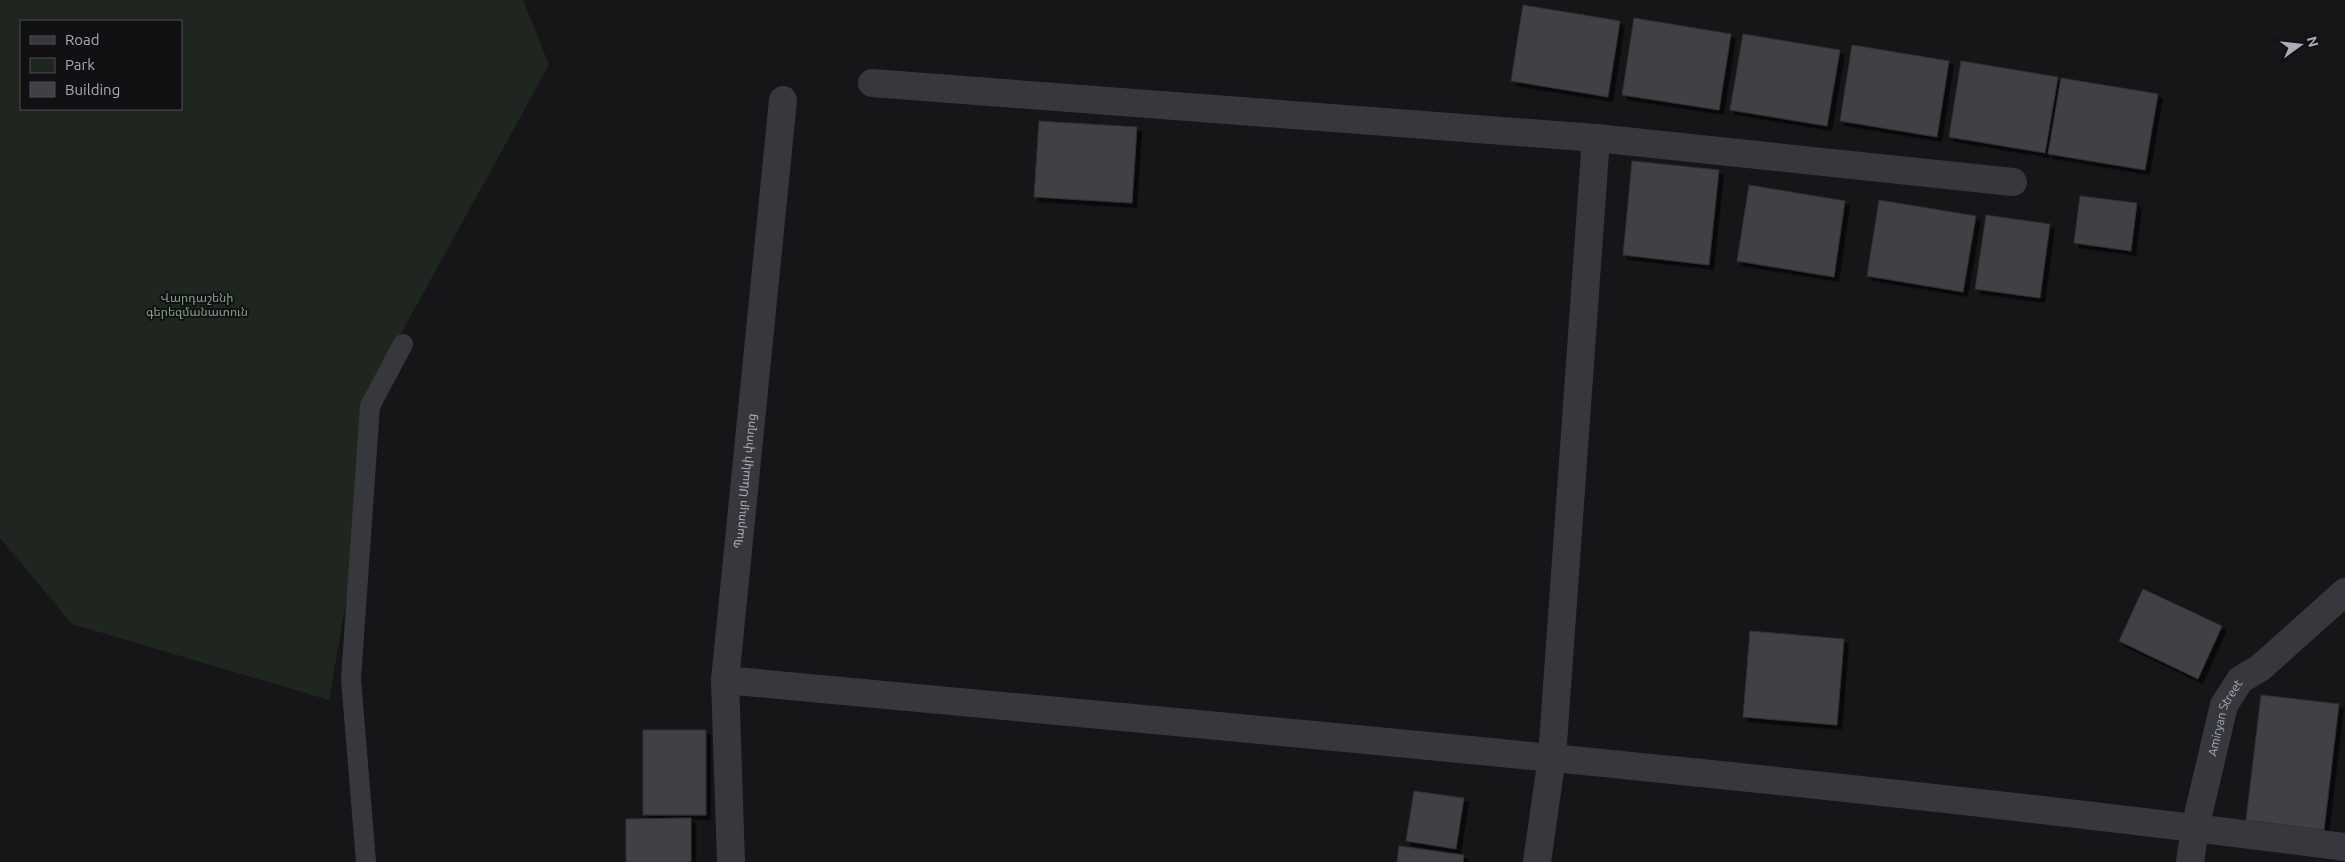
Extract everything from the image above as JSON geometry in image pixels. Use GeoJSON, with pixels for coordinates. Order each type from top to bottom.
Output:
{"type":"FeatureCollection","features":[{"type":"Feature","properties":{"kind":"street"},"geometry":{"type":"LineString","coordinates":[[872,83],[1596,138],[2013,182]]}},
{"type":"Feature","properties":{"kind":"street","name":"Պարույր Սևակի փողոց"},"geometry":{"type":"LineString","coordinates":[[731,862],[725,680],[783,100]]}},
{"type":"Feature","properties":{"kind":"street"},"geometry":{"type":"LineString","coordinates":[[1536,862],[1552,757],[1596,138]]}},
{"type":"Feature","properties":{"kind":"street","name":"Amiryan Street"},"geometry":{"type":"LineString","coordinates":[[2190,862],[2195,828],[2224,704],[2240,680],[2260,668],[2345,592]]}},
{"type":"Feature","properties":{"kind":"street"},"geometry":{"type":"LineString","coordinates":[[725,680],[1552,757],[2195,828],[2345,847]]}},
{"type":"Feature","properties":{"kind":"lane"},"geometry":{"type":"LineString","coordinates":[[366,862],[351,679],[369,416],[370,406],[403,344]]}},
{"type":"Feature","properties":{"kind":"green space","name":"Վարդաշենի գերեզմանատուն"},"geometry":{"type":"Polygon","coordinates":[[[0,0],[523,0],[549,65],[388,357],[329,700],[72,624],[0,538],[0,0]]]}},
{"type":"Feature","properties":{"kind":"building"},"geometry":{"type":"Polygon","coordinates":[[[1523,5],[1620,21],[1608,97],[1511,81],[1523,5]]]}},
{"type":"Feature","properties":{"kind":"building"},"geometry":{"type":"Polygon","coordinates":[[[1634,18],[1731,34],[1719,110],[1622,95],[1634,18]]]}},
{"type":"Feature","properties":{"kind":"building"},"geometry":{"type":"Polygon","coordinates":[[[1743,34],[1840,50],[1827,126],[1730,110],[1743,34]]]}},
{"type":"Feature","properties":{"kind":"building"},"geometry":{"type":"Polygon","coordinates":[[[1852,45],[1949,61],[1937,137],[1840,121],[1852,45]]]}},
{"type":"Feature","properties":{"kind":"building"},"geometry":{"type":"Polygon","coordinates":[[[1961,61],[2058,77],[2045,153],[1949,137],[1961,61]]]}},
{"type":"Feature","properties":{"kind":"building"},"geometry":{"type":"Polygon","coordinates":[[[2061,78],[2158,94],[2145,170],[2048,154],[2061,78]]]}},
{"type":"Feature","properties":{"kind":"building"},"geometry":{"type":"Polygon","coordinates":[[[1039,121],[1137,127],[1132,203],[1034,197],[1039,121]]]}},
{"type":"Feature","properties":{"kind":"building"},"geometry":{"type":"Polygon","coordinates":[[[1632,161],[1719,170],[1709,265],[1623,255],[1632,161]]]}},
{"type":"Feature","properties":{"kind":"building"},"geometry":{"type":"Polygon","coordinates":[[[1749,185],[1845,201],[1834,277],[1737,261],[1749,185]]]}},
{"type":"Feature","properties":{"kind":"building"},"geometry":{"type":"Polygon","coordinates":[[[2080,196],[2137,203],[2131,251],[2074,243],[2080,196]]]}},
{"type":"Feature","properties":{"kind":"building"},"geometry":{"type":"Polygon","coordinates":[[[1879,200],[1976,216],[1963,292],[1867,276],[1879,200]]]}},
{"type":"Feature","properties":{"kind":"building"},"geometry":{"type":"Polygon","coordinates":[[[1986,215],[2050,224],[2040,298],[1975,289],[1986,215]]]}},
{"type":"Feature","properties":{"kind":"building"},"geometry":{"type":"Polygon","coordinates":[[[2143,589],[2222,626],[2198,679],[2119,641],[2143,589]]]}},
{"type":"Feature","properties":{"kind":"building"},"geometry":{"type":"Polygon","coordinates":[[[1750,631],[1844,639],[1837,725],[1743,717],[1750,631]]]}},
{"type":"Feature","properties":{"kind":"building"},"geometry":{"type":"Polygon","coordinates":[[[2261,695],[2339,704],[2324,830],[2246,820],[2261,695]]]}},
{"type":"Feature","properties":{"kind":"building"},"geometry":{"type":"Polygon","coordinates":[[[643,730],[706,730],[706,815],[643,815],[643,730]]]}},
{"type":"Feature","properties":{"kind":"building"},"geometry":{"type":"Polygon","coordinates":[[[1414,791],[1464,798],[1456,849],[1406,841],[1414,791]]]}},
{"type":"Feature","properties":{"kind":"building"},"geometry":{"type":"Polygon","coordinates":[[[691,818],[691,862],[626,862],[626,819],[691,818]]]}},
{"type":"Feature","properties":{"kind":"building"},"geometry":{"type":"Polygon","coordinates":[[[1399,846],[1464,855],[1463,862],[1397,862],[1399,846]]]}}]}
